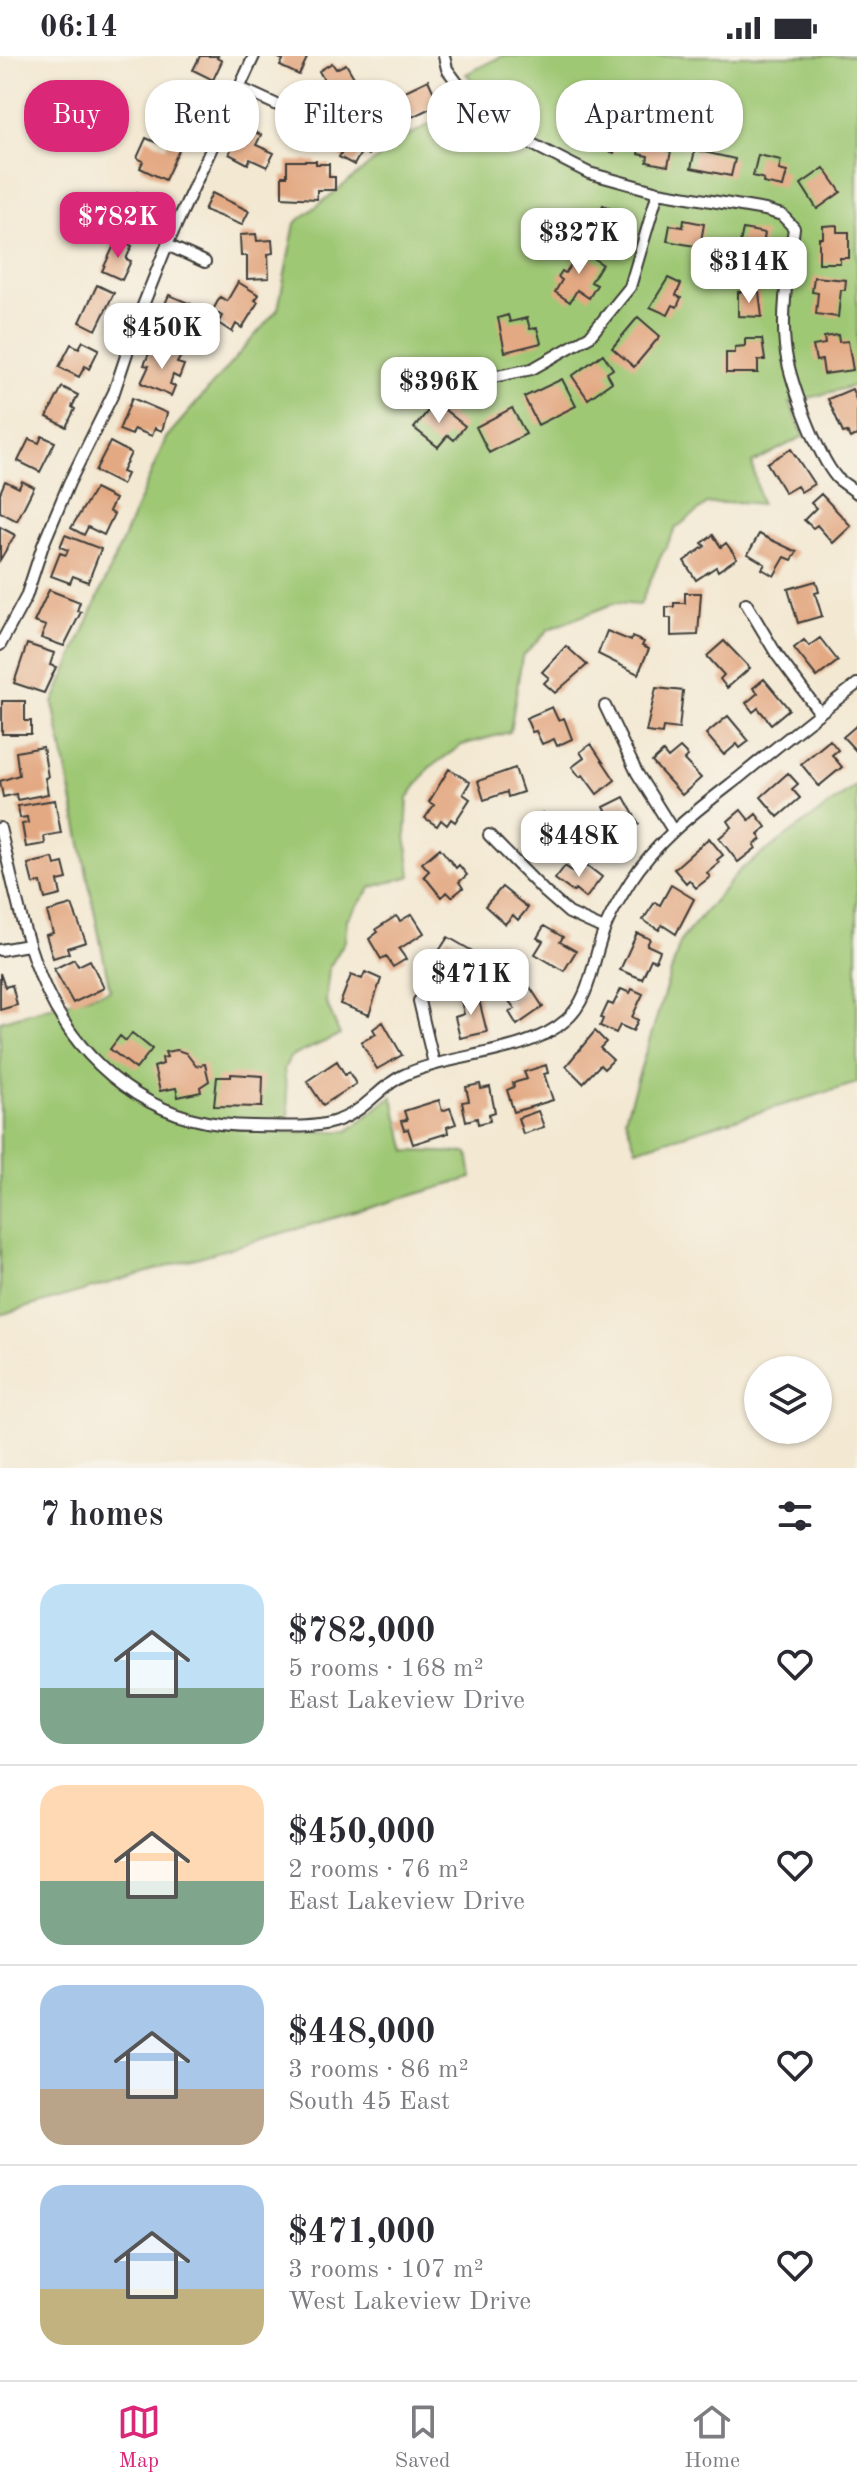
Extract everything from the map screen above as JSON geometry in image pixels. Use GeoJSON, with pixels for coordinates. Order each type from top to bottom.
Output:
{"type":"FeatureCollection","features":[{"type":"Feature","properties":{"kind":"street"},"geometry":{"type":"LineString","coordinates":[[244,80],[254,56]]}},
{"type":"Feature","properties":{"kind":"street"},"geometry":{"type":"LineString","coordinates":[[444,56],[447,69],[473,104],[522,139],[589,173],[658,192],[782,215],[794,228],[786,289],[785,346],[794,383],[807,422],[836,477],[857,493]]}},
{"type":"Feature","properties":{"kind":"street"},"geometry":{"type":"LineString","coordinates":[[0,645],[26,597],[43,545],[69,483],[114,392],[167,245],[210,152]]}},
{"type":"Feature","properties":{"kind":"street"},"geometry":{"type":"LineString","coordinates":[[478,380],[532,369],[590,336],[630,287],[658,192]]}},
{"type":"Feature","properties":{"kind":"street"},"geometry":{"type":"LineString","coordinates":[[167,245],[205,262]]}},
{"type":"Feature","properties":{"kind":"street"},"geometry":{"type":"LineString","coordinates":[[746,603],[777,655],[820,713]]}},
{"type":"Feature","properties":{"kind":"street"},"geometry":{"type":"LineString","coordinates":[[0,828],[28,945],[61,1021],[79,1046],[121,1084],[152,1104],[191,1121],[225,1126],[331,1123],[355,1113],[400,1076],[547,1034],[568,1019],[583,998],[604,929],[630,882],[672,829],[857,684]]}},
{"type":"Feature","properties":{"kind":"street"},"geometry":{"type":"LineString","coordinates":[[605,706],[637,773],[672,829]]}},
{"type":"Feature","properties":{"kind":"street"},"geometry":{"type":"LineString","coordinates":[[489,835],[569,913],[604,929]]}},
{"type":"Feature","properties":{"kind":"street"},"geometry":{"type":"LineString","coordinates":[[0,950],[28,945]]}},
{"type":"Feature","properties":{"kind":"street"},"geometry":{"type":"LineString","coordinates":[[419,1001],[434,1064]]}},
{"type":"Feature","properties":{"kind":"green space"},"geometry":{"type":"Polygon","coordinates":[[[502,56],[857,56],[857,385],[790,403],[804,436],[752,463],[761,504],[707,504],[676,528],[640,605],[615,603],[549,629],[522,657],[510,732],[462,745],[429,768],[408,798],[406,835],[411,876],[372,887],[347,919],[345,941],[329,968],[326,1002],[340,1035],[290,1057],[284,1069],[289,1114],[284,1132],[348,1131],[392,1096],[407,1151],[468,1153],[472,1178],[0,1315],[0,1021],[110,990],[53,703],[166,438],[278,309],[295,223],[386,152],[411,152],[411,134],[427,126],[427,152],[540,152],[540,80],[472,80],[466,74],[502,56]]]}},
{"type":"Feature","properties":{"kind":"green space"},"geometry":{"type":"Polygon","coordinates":[[[857,785],[857,1083],[636,1149],[625,1118],[681,940],[740,870],[857,785]]]}},
{"type":"Feature","properties":{"kind":"building"},"geometry":{"type":"Polygon","coordinates":[[[200,56],[218,56],[222,61],[213,80],[193,70],[200,56]]]}},
{"type":"Feature","properties":{"kind":"building"},"geometry":{"type":"Polygon","coordinates":[[[275,56],[307,58],[299,75],[280,66],[283,60],[275,56]]]}},
{"type":"Feature","properties":{"kind":"building"},"geometry":{"type":"Polygon","coordinates":[[[332,63],[336,69],[346,64],[355,80],[324,80],[319,71],[332,63]]]}},
{"type":"Feature","properties":{"kind":"building"},"geometry":{"type":"Polygon","coordinates":[[[427,80],[427,110],[412,117],[411,115],[411,88],[427,80]]]}},
{"type":"Feature","properties":{"kind":"building"},"geometry":{"type":"Polygon","coordinates":[[[145,140],[145,152],[178,152],[165,180],[140,168],[143,161],[137,158],[145,140]]]}},
{"type":"Feature","properties":{"kind":"building"},"geometry":{"type":"Polygon","coordinates":[[[259,146],[274,153],[267,167],[250,159],[248,164],[229,154],[259,152],[259,146]]]}},
{"type":"Feature","properties":{"kind":"building"},"geometry":{"type":"Polygon","coordinates":[[[342,152],[361,152],[354,165],[339,157],[342,152]]]}},
{"type":"Feature","properties":{"kind":"building"},"geometry":{"type":"Polygon","coordinates":[[[671,152],[668,166],[647,162],[648,156],[638,154],[671,152]]]}},
{"type":"Feature","properties":{"kind":"building"},"geometry":{"type":"Polygon","coordinates":[[[695,152],[735,159],[731,176],[691,168],[695,152]]]}},
{"type":"Feature","properties":{"kind":"building"},"geometry":{"type":"Polygon","coordinates":[[[758,155],[781,160],[779,170],[787,172],[783,187],[763,183],[764,179],[753,176],[758,155]]]}},
{"type":"Feature","properties":{"kind":"building"},"geometry":{"type":"Polygon","coordinates":[[[287,161],[329,164],[329,177],[335,177],[335,190],[317,190],[317,199],[282,197],[282,176],[287,176],[287,161]]]}},
{"type":"Feature","properties":{"kind":"building"},"geometry":{"type":"Polygon","coordinates":[[[824,168],[841,192],[817,209],[801,184],[824,168]]]}},
{"type":"Feature","properties":{"kind":"building"},"geometry":{"type":"Polygon","coordinates":[[[137,192],[151,199],[146,209],[152,212],[145,227],[122,216],[137,192]]]}},
{"type":"Feature","properties":{"kind":"building"},"geometry":{"type":"Polygon","coordinates":[[[212,193],[249,211],[242,225],[204,210],[212,193]]]}},
{"type":"Feature","properties":{"kind":"building"},"geometry":{"type":"Polygon","coordinates":[[[603,205],[621,214],[616,234],[621,236],[611,256],[597,248],[599,243],[588,238],[591,231],[585,228],[591,215],[596,218],[603,205]]]}},
{"type":"Feature","properties":{"kind":"building"},"geometry":{"type":"Polygon","coordinates":[[[684,220],[704,224],[700,247],[667,241],[670,225],[683,227],[684,220]]]}},
{"type":"Feature","properties":{"kind":"building"},"geometry":{"type":"Polygon","coordinates":[[[837,225],[837,232],[849,232],[849,258],[840,258],[840,263],[819,263],[819,238],[823,238],[823,226],[837,225]]]}},
{"type":"Feature","properties":{"kind":"building"},"geometry":{"type":"Polygon","coordinates":[[[743,229],[765,233],[761,255],[768,257],[763,278],[749,276],[751,268],[735,266],[743,229]]]}},
{"type":"Feature","properties":{"kind":"building"},"geometry":{"type":"Polygon","coordinates":[[[256,234],[257,241],[272,240],[273,253],[268,254],[269,278],[247,279],[247,256],[241,256],[240,235],[256,234]]]}},
{"type":"Feature","properties":{"kind":"building"},"geometry":{"type":"Polygon","coordinates":[[[117,239],[132,246],[126,259],[131,261],[122,280],[102,271],[117,239]]]}},
{"type":"Feature","properties":{"kind":"building"},"geometry":{"type":"Polygon","coordinates":[[[576,248],[602,264],[591,282],[597,285],[589,298],[577,290],[570,302],[555,292],[562,280],[558,277],[575,259],[571,256],[576,248]]]}},
{"type":"Feature","properties":{"kind":"building"},"geometry":{"type":"Polygon","coordinates":[[[814,277],[846,280],[845,290],[841,290],[838,317],[816,314],[818,293],[812,292],[814,277]]]}},
{"type":"Feature","properties":{"kind":"building"},"geometry":{"type":"Polygon","coordinates":[[[668,278],[681,284],[676,295],[681,298],[668,315],[650,307],[668,278]]]}},
{"type":"Feature","properties":{"kind":"building"},"geometry":{"type":"Polygon","coordinates":[[[238,282],[259,295],[242,328],[236,324],[232,332],[218,323],[222,316],[213,310],[220,297],[227,301],[238,282]]]}},
{"type":"Feature","properties":{"kind":"building"},"geometry":{"type":"Polygon","coordinates":[[[97,285],[114,293],[96,330],[80,322],[97,285]]]}},
{"type":"Feature","properties":{"kind":"building"},"geometry":{"type":"Polygon","coordinates":[[[738,292],[759,292],[762,317],[738,316],[738,292]]]}},
{"type":"Feature","properties":{"kind":"building"},"geometry":{"type":"Polygon","coordinates":[[[169,295],[193,305],[186,320],[194,324],[189,335],[181,331],[177,341],[153,330],[169,295]]]}},
{"type":"Feature","properties":{"kind":"building"},"geometry":{"type":"Polygon","coordinates":[[[508,315],[510,322],[527,318],[530,329],[537,328],[541,343],[505,352],[498,318],[508,315]]]}},
{"type":"Feature","properties":{"kind":"building"},"geometry":{"type":"Polygon","coordinates":[[[638,317],[660,336],[634,367],[612,348],[638,317]]]}},
{"type":"Feature","properties":{"kind":"building"},"geometry":{"type":"Polygon","coordinates":[[[838,335],[839,342],[848,341],[853,370],[824,374],[822,360],[816,361],[813,346],[825,344],[824,337],[838,335]]]}},
{"type":"Feature","properties":{"kind":"building"},"geometry":{"type":"Polygon","coordinates":[[[745,339],[762,339],[765,360],[758,360],[758,373],[726,373],[726,353],[735,353],[735,347],[745,346],[745,339]]]}},
{"type":"Feature","properties":{"kind":"building"},"geometry":{"type":"Polygon","coordinates":[[[83,341],[99,349],[89,369],[85,366],[79,377],[59,367],[71,344],[79,348],[83,341]]]}},
{"type":"Feature","properties":{"kind":"building"},"geometry":{"type":"Polygon","coordinates":[[[165,349],[181,356],[177,363],[184,365],[179,378],[173,375],[170,384],[175,386],[171,396],[141,383],[149,366],[144,365],[150,351],[162,356],[165,349]]]}},
{"type":"Feature","properties":{"kind":"building"},"geometry":{"type":"Polygon","coordinates":[[[603,354],[613,369],[607,373],[612,382],[588,399],[572,376],[603,354]]]}},
{"type":"Feature","properties":{"kind":"building"},"geometry":{"type":"Polygon","coordinates":[[[562,379],[576,406],[538,425],[524,397],[562,379]]]}},
{"type":"Feature","properties":{"kind":"building"},"geometry":{"type":"Polygon","coordinates":[[[62,387],[78,395],[66,427],[47,417],[62,387]]]}},
{"type":"Feature","properties":{"kind":"building"},"geometry":{"type":"Polygon","coordinates":[[[852,389],[857,402],[857,435],[850,438],[847,432],[843,433],[828,399],[852,389]]]}},
{"type":"Feature","properties":{"kind":"building"},"geometry":{"type":"Polygon","coordinates":[[[132,398],[167,413],[162,431],[155,428],[152,436],[134,429],[132,435],[119,430],[132,398]]]}},
{"type":"Feature","properties":{"kind":"building"},"geometry":{"type":"Polygon","coordinates":[[[435,402],[465,426],[454,440],[448,435],[438,447],[414,428],[435,402]]]}},
{"type":"Feature","properties":{"kind":"building"},"geometry":{"type":"Polygon","coordinates":[[[512,408],[526,434],[489,453],[476,427],[512,408]]]}},
{"type":"Feature","properties":{"kind":"building"},"geometry":{"type":"Polygon","coordinates":[[[42,436],[55,442],[40,472],[18,461],[29,439],[39,443],[42,436]]]}},
{"type":"Feature","properties":{"kind":"building"},"geometry":{"type":"Polygon","coordinates":[[[110,442],[131,453],[122,472],[127,474],[122,485],[95,471],[110,442]]]}},
{"type":"Feature","properties":{"kind":"building"},"geometry":{"type":"Polygon","coordinates":[[[791,449],[814,484],[801,492],[797,486],[785,493],[767,463],[791,449]]]}},
{"type":"Feature","properties":{"kind":"building"},"geometry":{"type":"Polygon","coordinates":[[[5,481],[19,488],[22,481],[34,487],[17,521],[0,512],[0,493],[5,481]]]}},
{"type":"Feature","properties":{"kind":"building"},"geometry":{"type":"Polygon","coordinates":[[[95,489],[115,499],[109,511],[114,514],[104,535],[88,527],[84,535],[71,528],[95,489]]]}},
{"type":"Feature","properties":{"kind":"building"},"geometry":{"type":"Polygon","coordinates":[[[821,494],[851,526],[833,543],[817,525],[813,528],[804,520],[816,508],[811,503],[821,494]]]}},
{"type":"Feature","properties":{"kind":"building"},"geometry":{"type":"Polygon","coordinates":[[[0,527],[15,535],[0,560],[0,527]]]}},
{"type":"Feature","properties":{"kind":"building"},"geometry":{"type":"Polygon","coordinates":[[[759,534],[797,552],[792,560],[785,557],[774,576],[762,569],[765,564],[748,554],[759,534]]]}},
{"type":"Feature","properties":{"kind":"building"},"geometry":{"type":"Polygon","coordinates":[[[65,535],[101,549],[88,582],[73,576],[70,583],[51,576],[60,553],[66,555],[68,550],[60,547],[65,535]]]}},
{"type":"Feature","properties":{"kind":"building"},"geometry":{"type":"Polygon","coordinates":[[[713,535],[721,547],[726,543],[737,558],[718,571],[716,567],[696,580],[684,561],[705,546],[702,543],[713,535]]]}},
{"type":"Feature","properties":{"kind":"building"},"geometry":{"type":"Polygon","coordinates":[[[816,581],[819,592],[815,593],[822,616],[798,623],[788,589],[816,581]]]}},
{"type":"Feature","properties":{"kind":"building"},"geometry":{"type":"Polygon","coordinates":[[[49,590],[80,602],[77,611],[81,612],[64,646],[41,638],[46,626],[34,622],[49,590]]]}},
{"type":"Feature","properties":{"kind":"building"},"geometry":{"type":"Polygon","coordinates":[[[685,593],[701,593],[698,635],[671,636],[671,618],[666,618],[666,607],[685,603],[685,593]]]}},
{"type":"Feature","properties":{"kind":"building"},"geometry":{"type":"Polygon","coordinates":[[[607,631],[631,641],[632,637],[644,642],[642,646],[649,649],[638,674],[598,654],[607,631]]]}},
{"type":"Feature","properties":{"kind":"building"},"geometry":{"type":"Polygon","coordinates":[[[820,638],[838,661],[817,677],[794,648],[804,640],[809,646],[820,638]]]}},
{"type":"Feature","properties":{"kind":"building"},"geometry":{"type":"Polygon","coordinates":[[[724,641],[750,668],[727,688],[720,679],[724,675],[707,656],[724,641]]]}},
{"type":"Feature","properties":{"kind":"building"},"geometry":{"type":"Polygon","coordinates":[[[27,644],[54,653],[50,665],[56,667],[44,693],[14,683],[27,644]]]}},
{"type":"Feature","properties":{"kind":"building"},"geometry":{"type":"Polygon","coordinates":[[[566,646],[587,665],[555,693],[544,683],[549,678],[542,672],[566,646]]]}},
{"type":"Feature","properties":{"kind":"building"},"geometry":{"type":"Polygon","coordinates":[[[764,679],[789,709],[771,724],[758,708],[753,712],[746,703],[758,693],[753,688],[764,679]]]}},
{"type":"Feature","properties":{"kind":"building"},"geometry":{"type":"Polygon","coordinates":[[[656,688],[683,691],[679,729],[663,727],[662,734],[646,732],[656,688]]]}},
{"type":"Feature","properties":{"kind":"building"},"geometry":{"type":"Polygon","coordinates":[[[2,701],[25,701],[25,721],[31,721],[31,734],[2,734],[2,701]]]}},
{"type":"Feature","properties":{"kind":"building"},"geometry":{"type":"Polygon","coordinates":[[[552,707],[558,720],[564,718],[572,739],[557,746],[554,739],[542,744],[526,718],[552,707]]]}},
{"type":"Feature","properties":{"kind":"building"},"geometry":{"type":"Polygon","coordinates":[[[728,716],[749,741],[740,748],[737,744],[724,755],[706,734],[728,716]]]}},
{"type":"Feature","properties":{"kind":"building"},"geometry":{"type":"Polygon","coordinates":[[[857,725],[857,752],[843,737],[857,725]]]}},
{"type":"Feature","properties":{"kind":"building"},"geometry":{"type":"Polygon","coordinates":[[[830,740],[838,750],[832,755],[842,767],[819,786],[801,764],[830,740]]]}},
{"type":"Feature","properties":{"kind":"building"},"geometry":{"type":"Polygon","coordinates":[[[591,744],[615,780],[597,794],[583,775],[580,777],[572,767],[584,758],[580,752],[591,744]]]}},
{"type":"Feature","properties":{"kind":"building"},"geometry":{"type":"Polygon","coordinates":[[[43,747],[48,794],[17,800],[16,794],[3,797],[0,781],[19,775],[16,752],[43,747]]]}},
{"type":"Feature","properties":{"kind":"building"},"geometry":{"type":"Polygon","coordinates":[[[680,748],[688,756],[684,760],[701,778],[682,795],[652,762],[663,752],[668,758],[680,748]]]}},
{"type":"Feature","properties":{"kind":"building"},"geometry":{"type":"Polygon","coordinates":[[[515,768],[523,792],[508,797],[507,792],[484,800],[478,781],[515,768]]]}},
{"type":"Feature","properties":{"kind":"building"},"geometry":{"type":"Polygon","coordinates":[[[449,769],[470,782],[463,794],[470,799],[455,822],[451,819],[447,825],[441,820],[437,826],[425,818],[434,805],[429,802],[449,769]]]}},
{"type":"Feature","properties":{"kind":"building"},"geometry":{"type":"Polygon","coordinates":[[[788,773],[798,784],[792,789],[800,798],[778,817],[761,797],[788,773]]]}},
{"type":"Feature","properties":{"kind":"building"},"geometry":{"type":"Polygon","coordinates":[[[624,797],[639,824],[618,834],[604,807],[624,797]]]}},
{"type":"Feature","properties":{"kind":"building"},"geometry":{"type":"Polygon","coordinates":[[[55,800],[61,833],[44,836],[45,844],[26,847],[22,824],[28,823],[27,817],[20,818],[18,806],[55,800]]]}},
{"type":"Feature","properties":{"kind":"building"},"geometry":{"type":"Polygon","coordinates":[[[741,810],[749,820],[756,814],[766,827],[758,834],[761,839],[754,845],[756,848],[738,862],[719,838],[732,827],[728,821],[741,810]]]}},
{"type":"Feature","properties":{"kind":"building"},"geometry":{"type":"Polygon","coordinates":[[[543,813],[546,819],[555,814],[573,846],[553,858],[529,821],[543,813]]]}},
{"type":"Feature","properties":{"kind":"building"},"geometry":{"type":"Polygon","coordinates":[[[709,838],[723,855],[707,873],[710,877],[696,888],[689,880],[686,883],[674,869],[709,838]]]}},
{"type":"Feature","properties":{"kind":"building"},"geometry":{"type":"Polygon","coordinates":[[[440,848],[456,868],[459,865],[467,875],[459,882],[463,888],[452,897],[447,892],[441,897],[424,876],[429,871],[422,863],[440,848]]]}},
{"type":"Feature","properties":{"kind":"building"},"geometry":{"type":"Polygon","coordinates":[[[53,858],[55,865],[63,863],[67,879],[58,881],[61,895],[45,899],[41,882],[33,884],[28,864],[53,858]]]}},
{"type":"Feature","properties":{"kind":"building"},"geometry":{"type":"Polygon","coordinates":[[[580,860],[602,877],[586,898],[555,879],[565,866],[572,871],[580,860]]]}},
{"type":"Feature","properties":{"kind":"building"},"geometry":{"type":"Polygon","coordinates":[[[671,885],[694,899],[676,934],[662,925],[659,930],[643,920],[655,902],[660,905],[671,885]]]}},
{"type":"Feature","properties":{"kind":"building"},"geometry":{"type":"Polygon","coordinates":[[[502,887],[528,908],[518,920],[513,915],[505,924],[485,906],[502,887]]]}},
{"type":"Feature","properties":{"kind":"building"},"geometry":{"type":"Polygon","coordinates":[[[72,905],[86,942],[67,948],[69,953],[53,958],[46,935],[53,933],[47,912],[72,905]]]}},
{"type":"Feature","properties":{"kind":"building"},"geometry":{"type":"Polygon","coordinates":[[[412,914],[424,933],[399,949],[406,959],[393,967],[386,956],[381,959],[369,939],[378,932],[376,929],[396,916],[400,921],[412,914]]]}},
{"type":"Feature","properties":{"kind":"building"},"geometry":{"type":"Polygon","coordinates":[[[544,926],[563,937],[560,942],[576,951],[564,971],[535,954],[543,941],[537,938],[544,926]]]}},
{"type":"Feature","properties":{"kind":"building"},"geometry":{"type":"Polygon","coordinates":[[[637,933],[650,939],[647,945],[660,951],[656,961],[651,959],[642,979],[620,970],[637,933]]]}},
{"type":"Feature","properties":{"kind":"building"},"geometry":{"type":"Polygon","coordinates":[[[448,937],[474,952],[459,976],[433,960],[448,937]]]}},
{"type":"Feature","properties":{"kind":"building"},"geometry":{"type":"Polygon","coordinates":[[[74,959],[78,966],[90,960],[104,988],[73,1003],[54,969],[74,959]]]}},
{"type":"Feature","properties":{"kind":"building"},"geometry":{"type":"Polygon","coordinates":[[[365,972],[381,979],[369,1015],[340,1004],[351,975],[362,979],[365,972]]]}},
{"type":"Feature","properties":{"kind":"building"},"geometry":{"type":"Polygon","coordinates":[[[0,973],[5,987],[12,985],[17,1005],[0,1010],[0,973]]]}},
{"type":"Feature","properties":{"kind":"building"},"geometry":{"type":"Polygon","coordinates":[[[530,987],[543,1007],[517,1025],[509,1012],[515,1009],[509,1001],[530,987]]]}},
{"type":"Feature","properties":{"kind":"building"},"geometry":{"type":"Polygon","coordinates":[[[621,989],[630,993],[632,989],[643,994],[632,1017],[638,1020],[633,1031],[620,1025],[616,1033],[600,1026],[608,1003],[613,1005],[621,989]]]}},
{"type":"Feature","properties":{"kind":"building"},"geometry":{"type":"Polygon","coordinates":[[[477,992],[487,1032],[460,1038],[455,1017],[464,1014],[460,996],[477,992]]]}},
{"type":"Feature","properties":{"kind":"building"},"geometry":{"type":"Polygon","coordinates":[[[383,1022],[402,1055],[377,1069],[361,1042],[376,1034],[373,1029],[383,1022]]]}},
{"type":"Feature","properties":{"kind":"building"},"geometry":{"type":"Polygon","coordinates":[[[595,1031],[606,1042],[600,1048],[613,1060],[604,1069],[600,1065],[583,1083],[566,1066],[595,1031]]]}},
{"type":"Feature","properties":{"kind":"building"},"geometry":{"type":"Polygon","coordinates":[[[132,1033],[152,1049],[136,1069],[110,1049],[120,1036],[126,1041],[132,1033]]]}},
{"type":"Feature","properties":{"kind":"building"},"geometry":{"type":"Polygon","coordinates":[[[177,1050],[186,1053],[196,1066],[205,1064],[209,1081],[200,1087],[201,1092],[178,1097],[176,1088],[160,1091],[154,1067],[163,1064],[162,1058],[167,1057],[165,1052],[177,1050]]]}},
{"type":"Feature","properties":{"kind":"building"},"geometry":{"type":"Polygon","coordinates":[[[337,1061],[345,1075],[349,1072],[356,1084],[323,1105],[307,1081],[337,1061]]]}},
{"type":"Feature","properties":{"kind":"building"},"geometry":{"type":"Polygon","coordinates":[[[546,1065],[548,1073],[544,1074],[553,1100],[514,1112],[507,1090],[514,1087],[513,1083],[527,1079],[524,1072],[546,1065]]]}},
{"type":"Feature","properties":{"kind":"building"},"geometry":{"type":"Polygon","coordinates":[[[231,1074],[263,1076],[262,1107],[214,1106],[217,1077],[231,1077],[231,1074]]]}},
{"type":"Feature","properties":{"kind":"building"},"geometry":{"type":"Polygon","coordinates":[[[480,1084],[481,1089],[490,1087],[495,1112],[489,1114],[490,1121],[478,1124],[477,1118],[466,1121],[462,1102],[469,1101],[466,1087],[480,1084]]]}},
{"type":"Feature","properties":{"kind":"building"},"geometry":{"type":"Polygon","coordinates":[[[439,1100],[442,1111],[450,1108],[456,1124],[447,1127],[448,1133],[413,1144],[408,1129],[404,1130],[401,1121],[407,1120],[404,1111],[439,1100]]]}},
{"type":"Feature","properties":{"kind":"building"},"geometry":{"type":"Polygon","coordinates":[[[538,1111],[544,1127],[523,1134],[518,1118],[538,1111]]]}}]}
